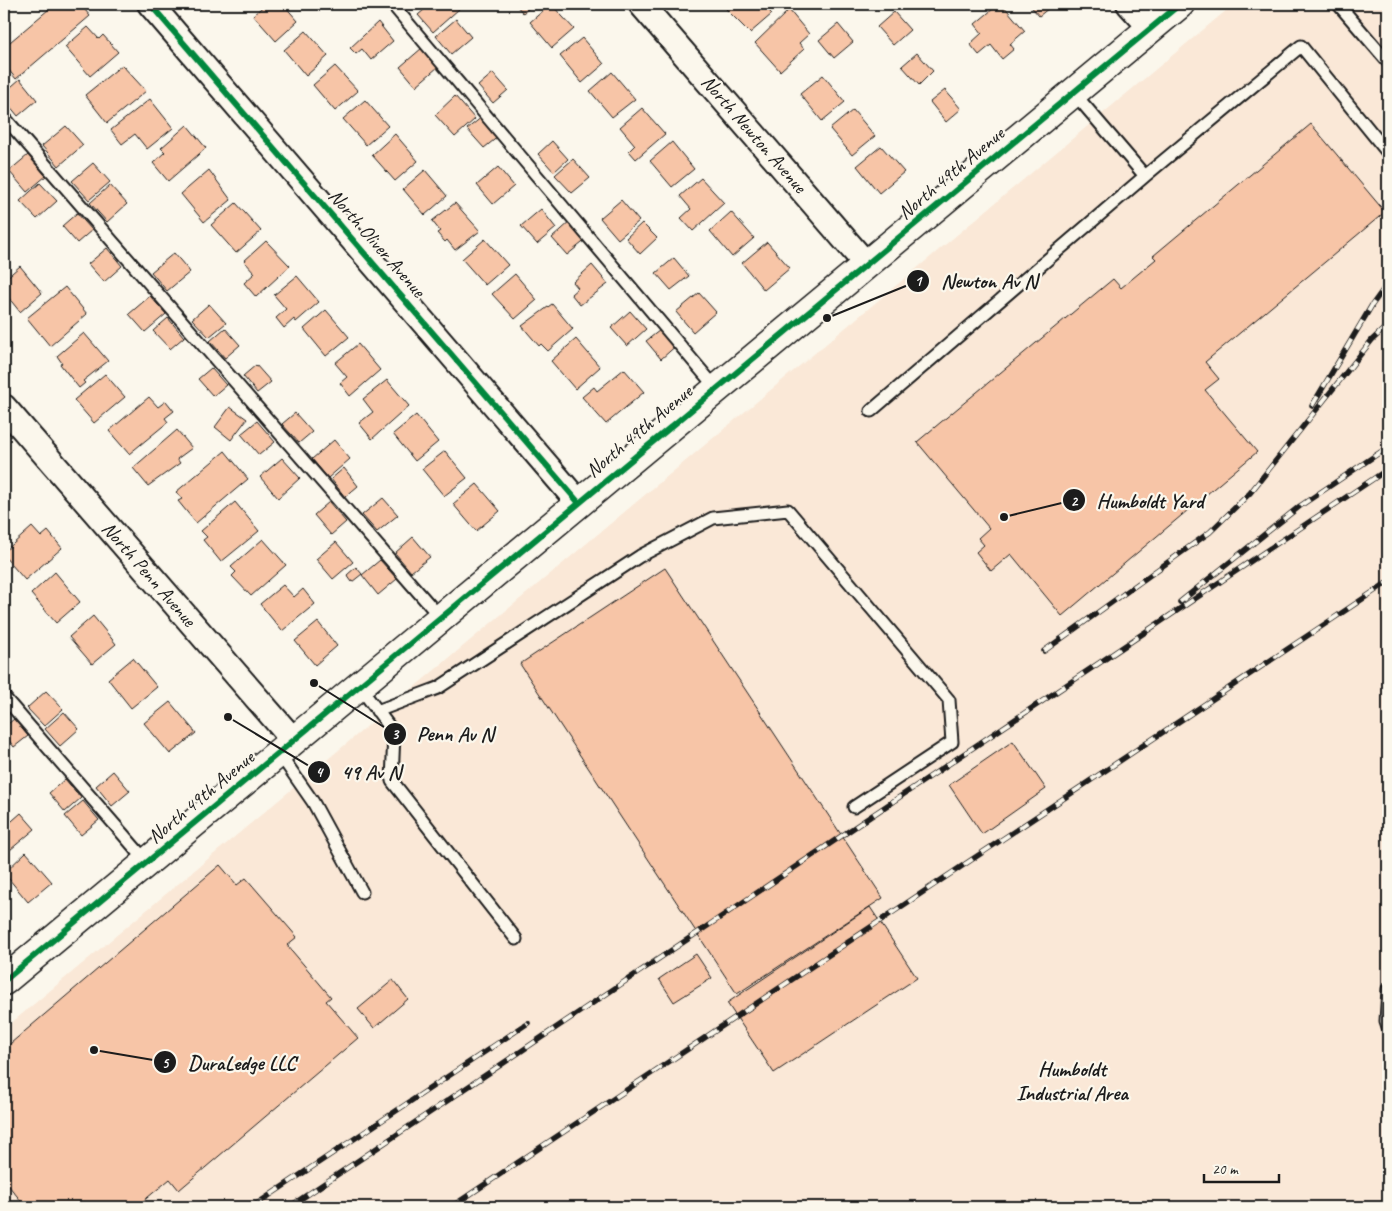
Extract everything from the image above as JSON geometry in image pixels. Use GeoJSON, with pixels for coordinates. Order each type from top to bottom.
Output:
{"type":"FeatureCollection","features":[{"type":"Feature","properties":{"kind":"street","name":"North Oliver Avenue"},"geometry":{"type":"LineString","coordinates":[[150,4],[579,503]]}},
{"type":"Feature","properties":{"kind":"street","name":"North Newton Avenue"},"geometry":{"type":"LineString","coordinates":[[642,4],[866,264]]}},
{"type":"Feature","properties":{"kind":"street"},"geometry":{"type":"LineString","coordinates":[[1129,4],[1151,28]]}},
{"type":"Feature","properties":{"kind":"street","name":"North 49th Avenue"},"geometry":{"type":"LineString","coordinates":[[4,981],[1180,4]]}},
{"type":"Feature","properties":{"kind":"street","name":"North Penn Avenue"},"geometry":{"type":"LineString","coordinates":[[4,407],[286,747]]}},
{"type":"Feature","properties":{"kind":"lane"},"geometry":{"type":"LineString","coordinates":[[392,4],[716,388]]}},
{"type":"Feature","properties":{"kind":"lane"},"geometry":{"type":"LineString","coordinates":[[1338,4],[1388,62]]}},
{"type":"Feature","properties":{"kind":"lane"},"geometry":{"type":"LineString","coordinates":[[871,411],[1145,176],[1301,46],[1388,153]]}},
{"type":"Feature","properties":{"kind":"lane"},"geometry":{"type":"LineString","coordinates":[[1073,92],[1145,176]]}},
{"type":"Feature","properties":{"kind":"lane"},"geometry":{"type":"LineString","coordinates":[[4,117],[440,617]]}},
{"type":"Feature","properties":{"kind":"lane"},"geometry":{"type":"LineString","coordinates":[[377,711],[438,688],[640,556],[713,518],[788,510],[949,700],[952,742],[854,806]]}},
{"type":"Feature","properties":{"kind":"lane"},"geometry":{"type":"LineString","coordinates":[[359,686],[394,733],[392,781],[516,939]]}},
{"type":"Feature","properties":{"kind":"lane"},"geometry":{"type":"LineString","coordinates":[[4,697],[148,863]]}},
{"type":"Feature","properties":{"kind":"lane"},"geometry":{"type":"LineString","coordinates":[[286,747],[313,802],[362,892]]}},
{"type":"Feature","properties":{"kind":"lane"},"geometry":{"type":"LineString","coordinates":[[1388,989],[1386,1021],[1388,1026]]}},
{"type":"Feature","properties":{"kind":"shaded area"},"geometry":{"type":"Polygon","coordinates":[[[1234,4],[1388,4],[1388,1207],[4,1207],[4,1029],[1234,4]]]}},
{"type":"Feature","properties":{"kind":"building"},"geometry":{"type":"Polygon","coordinates":[[[55,4],[80,4],[90,16],[16,79],[4,64],[4,47],[55,4]]]}},
{"type":"Feature","properties":{"kind":"building"},"geometry":{"type":"Polygon","coordinates":[[[266,4],[283,4],[298,21],[276,41],[253,15],[266,4]]]}},
{"type":"Feature","properties":{"kind":"building"},"geometry":{"type":"Polygon","coordinates":[[[431,4],[455,4],[459,9],[433,32],[418,15],[431,4]]]}},
{"type":"Feature","properties":{"kind":"building"},"geometry":{"type":"Polygon","coordinates":[[[515,4],[534,4],[523,13],[515,4]]]}},
{"type":"Feature","properties":{"kind":"building"},"geometry":{"type":"Polygon","coordinates":[[[551,4],[574,29],[552,48],[530,22],[551,4]]]}},
{"type":"Feature","properties":{"kind":"building"},"geometry":{"type":"Polygon","coordinates":[[[732,4],[762,4],[772,14],[750,33],[726,9],[732,4]]]}},
{"type":"Feature","properties":{"kind":"building"},"geometry":{"type":"Polygon","coordinates":[[[999,4],[1002,4],[1025,31],[1010,44],[1014,49],[1002,59],[991,45],[979,55],[970,44],[982,33],[975,24],[999,4]]]}},
{"type":"Feature","properties":{"kind":"building"},"geometry":{"type":"Polygon","coordinates":[[[1029,4],[1054,4],[1039,16],[1029,4]]]}},
{"type":"Feature","properties":{"kind":"building"},"geometry":{"type":"Polygon","coordinates":[[[789,10],[809,34],[799,43],[804,49],[780,71],[755,43],[789,10]]]}},
{"type":"Feature","properties":{"kind":"building"},"geometry":{"type":"Polygon","coordinates":[[[894,12],[910,30],[893,45],[877,27],[894,12]]]}},
{"type":"Feature","properties":{"kind":"building"},"geometry":{"type":"Polygon","coordinates":[[[456,19],[471,37],[451,54],[436,36],[456,19]]]}},
{"type":"Feature","properties":{"kind":"building"},"geometry":{"type":"Polygon","coordinates":[[[378,22],[393,41],[371,60],[362,49],[356,54],[350,48],[378,22]]]}},
{"type":"Feature","properties":{"kind":"building"},"geometry":{"type":"Polygon","coordinates":[[[838,24],[853,42],[834,58],[819,40],[838,24]]]}},
{"type":"Feature","properties":{"kind":"building"},"geometry":{"type":"Polygon","coordinates":[[[88,27],[99,39],[103,35],[118,52],[90,76],[65,47],[88,27]]]}},
{"type":"Feature","properties":{"kind":"building"},"geometry":{"type":"Polygon","coordinates":[[[306,31],[328,56],[306,76],[284,50],[306,31]]]}},
{"type":"Feature","properties":{"kind":"building"},"geometry":{"type":"Polygon","coordinates":[[[582,38],[604,64],[582,83],[560,56],[582,38]]]}},
{"type":"Feature","properties":{"kind":"building"},"geometry":{"type":"Polygon","coordinates":[[[422,48],[438,67],[416,86],[400,67],[422,48]]]}},
{"type":"Feature","properties":{"kind":"building"},"geometry":{"type":"Polygon","coordinates":[[[917,53],[933,71],[919,85],[902,66],[917,53]]]}},
{"type":"Feature","properties":{"kind":"building"},"geometry":{"type":"Polygon","coordinates":[[[122,65],[146,91],[107,123],[85,95],[122,65]]]}},
{"type":"Feature","properties":{"kind":"building"},"geometry":{"type":"Polygon","coordinates":[[[335,66],[358,91],[335,111],[313,85],[335,66]]]}},
{"type":"Feature","properties":{"kind":"building"},"geometry":{"type":"Polygon","coordinates":[[[612,72],[635,99],[612,117],[590,91],[612,72]]]}},
{"type":"Feature","properties":{"kind":"building"},"geometry":{"type":"Polygon","coordinates":[[[493,73],[508,90],[493,103],[478,86],[493,73]]]}},
{"type":"Feature","properties":{"kind":"building"},"geometry":{"type":"Polygon","coordinates":[[[823,75],[845,102],[822,121],[800,94],[823,75]]]}},
{"type":"Feature","properties":{"kind":"building"},"geometry":{"type":"Polygon","coordinates":[[[20,79],[37,100],[18,116],[4,99],[4,93],[20,79]]]}},
{"type":"Feature","properties":{"kind":"building"},"geometry":{"type":"Polygon","coordinates":[[[945,90],[961,109],[946,122],[930,102],[945,90]]]}},
{"type":"Feature","properties":{"kind":"building"},"geometry":{"type":"Polygon","coordinates":[[[455,96],[475,119],[455,137],[435,115],[455,96]]]}},
{"type":"Feature","properties":{"kind":"building"},"geometry":{"type":"Polygon","coordinates":[[[150,99],[173,128],[147,149],[135,134],[122,144],[111,130],[150,99]]]}},
{"type":"Feature","properties":{"kind":"building"},"geometry":{"type":"Polygon","coordinates":[[[365,100],[388,126],[366,145],[343,119],[365,100]]]}},
{"type":"Feature","properties":{"kind":"building"},"geometry":{"type":"Polygon","coordinates":[[[642,108],[665,134],[636,159],[629,151],[635,145],[620,127],[642,108]]]}},
{"type":"Feature","properties":{"kind":"building"},"geometry":{"type":"Polygon","coordinates":[[[853,110],[875,136],[852,155],[830,129],[853,110]]]}},
{"type":"Feature","properties":{"kind":"building"},"geometry":{"type":"Polygon","coordinates":[[[482,117],[499,136],[484,148],[467,129],[482,117]]]}},
{"type":"Feature","properties":{"kind":"building"},"geometry":{"type":"Polygon","coordinates":[[[1311,124],[1385,212],[1205,362],[1219,379],[1205,390],[1257,452],[1062,616],[1011,554],[991,571],[976,552],[984,545],[978,538],[989,528],[917,442],[1113,279],[1121,288],[1156,259],[1153,256],[1311,124]]]}},
{"type":"Feature","properties":{"kind":"building"},"geometry":{"type":"Polygon","coordinates":[[[187,125],[206,148],[168,181],[153,163],[165,152],[161,148],[187,125]]]}},
{"type":"Feature","properties":{"kind":"building"},"geometry":{"type":"Polygon","coordinates":[[[66,126],[83,145],[59,166],[42,146],[66,126]]]}},
{"type":"Feature","properties":{"kind":"building"},"geometry":{"type":"Polygon","coordinates":[[[395,134],[418,161],[395,181],[372,155],[395,134]]]}},
{"type":"Feature","properties":{"kind":"building"},"geometry":{"type":"Polygon","coordinates":[[[552,141],[568,159],[554,172],[538,154],[552,141]]]}},
{"type":"Feature","properties":{"kind":"building"},"geometry":{"type":"Polygon","coordinates":[[[672,142],[694,169],[672,187],[650,161],[672,142]]]}},
{"type":"Feature","properties":{"kind":"building"},"geometry":{"type":"Polygon","coordinates":[[[881,146],[904,172],[879,193],[857,166],[881,146]]]}},
{"type":"Feature","properties":{"kind":"building"},"geometry":{"type":"Polygon","coordinates":[[[28,155],[46,176],[27,192],[9,171],[28,155]]]}},
{"type":"Feature","properties":{"kind":"building"},"geometry":{"type":"Polygon","coordinates":[[[573,159],[590,178],[572,193],[555,175],[573,159]]]}},
{"type":"Feature","properties":{"kind":"building"},"geometry":{"type":"Polygon","coordinates":[[[93,163],[110,182],[89,200],[72,181],[93,163]]]}},
{"type":"Feature","properties":{"kind":"building"},"geometry":{"type":"Polygon","coordinates":[[[498,167],[514,186],[493,204],[477,185],[498,167]]]}},
{"type":"Feature","properties":{"kind":"building"},"geometry":{"type":"Polygon","coordinates":[[[209,170],[231,200],[204,222],[181,194],[209,170]]]}},
{"type":"Feature","properties":{"kind":"building"},"geometry":{"type":"Polygon","coordinates":[[[425,170],[447,196],[425,215],[403,189],[425,170]]]}},
{"type":"Feature","properties":{"kind":"building"},"geometry":{"type":"Polygon","coordinates":[[[701,178],[724,203],[693,231],[681,218],[691,209],[680,196],[701,178]]]}},
{"type":"Feature","properties":{"kind":"building"},"geometry":{"type":"Polygon","coordinates":[[[40,183],[57,201],[37,219],[20,201],[40,183]]]}},
{"type":"Feature","properties":{"kind":"building"},"geometry":{"type":"Polygon","coordinates":[[[110,185],[127,204],[107,222],[90,203],[110,185]]]}},
{"type":"Feature","properties":{"kind":"building"},"geometry":{"type":"Polygon","coordinates":[[[621,200],[639,221],[618,239],[600,218],[621,200]]]}},
{"type":"Feature","properties":{"kind":"building"},"geometry":{"type":"Polygon","coordinates":[[[236,203],[261,231],[236,253],[211,225],[236,203]]]}},
{"type":"Feature","properties":{"kind":"building"},"geometry":{"type":"Polygon","coordinates":[[[455,203],[480,231],[455,250],[447,240],[445,242],[437,233],[440,231],[432,221],[455,203]]]}},
{"type":"Feature","properties":{"kind":"building"},"geometry":{"type":"Polygon","coordinates":[[[541,209],[556,228],[537,244],[521,226],[541,209]]]}},
{"type":"Feature","properties":{"kind":"building"},"geometry":{"type":"Polygon","coordinates":[[[731,212],[754,238],[732,257],[710,231],[731,212]]]}},
{"type":"Feature","properties":{"kind":"building"},"geometry":{"type":"Polygon","coordinates":[[[77,213],[92,230],[77,243],[62,226],[77,213]]]}},
{"type":"Feature","properties":{"kind":"building"},"geometry":{"type":"Polygon","coordinates":[[[571,221],[587,239],[567,255],[552,238],[571,221]]]}},
{"type":"Feature","properties":{"kind":"building"},"geometry":{"type":"Polygon","coordinates":[[[642,223],[657,238],[640,254],[626,238],[642,223]]]}},
{"type":"Feature","properties":{"kind":"building"},"geometry":{"type":"Polygon","coordinates":[[[485,239],[508,265],[485,285],[462,259],[485,239]]]}},
{"type":"Feature","properties":{"kind":"building"},"geometry":{"type":"Polygon","coordinates":[[[266,241],[290,266],[256,297],[244,283],[255,273],[244,261],[266,241]]]}},
{"type":"Feature","properties":{"kind":"building"},"geometry":{"type":"Polygon","coordinates":[[[767,242],[790,268],[764,290],[742,263],[767,242]]]}},
{"type":"Feature","properties":{"kind":"building"},"geometry":{"type":"Polygon","coordinates":[[[107,248],[122,266],[104,282],[88,264],[107,248]]]}},
{"type":"Feature","properties":{"kind":"building"},"geometry":{"type":"Polygon","coordinates":[[[174,253],[190,272],[167,291],[151,272],[174,253]]]}},
{"type":"Feature","properties":{"kind":"building"},"geometry":{"type":"Polygon","coordinates":[[[674,258],[689,276],[671,290],[656,273],[674,258]]]}},
{"type":"Feature","properties":{"kind":"building"},"geometry":{"type":"Polygon","coordinates":[[[592,265],[608,284],[580,305],[571,294],[578,288],[573,282],[592,265]]]}},
{"type":"Feature","properties":{"kind":"building"},"geometry":{"type":"Polygon","coordinates":[[[20,266],[42,293],[20,312],[4,292],[4,280],[20,266]]]}},
{"type":"Feature","properties":{"kind":"building"},"geometry":{"type":"Polygon","coordinates":[[[515,274],[537,300],[515,319],[492,294],[515,274]]]}},
{"type":"Feature","properties":{"kind":"building"},"geometry":{"type":"Polygon","coordinates":[[[297,276],[319,302],[296,322],[294,319],[284,328],[276,318],[286,309],[274,295],[297,276]]]}},
{"type":"Feature","properties":{"kind":"building"},"geometry":{"type":"Polygon","coordinates":[[[65,287],[87,314],[50,346],[27,318],[65,287]]]}},
{"type":"Feature","properties":{"kind":"building"},"geometry":{"type":"Polygon","coordinates":[[[699,293],[716,312],[693,332],[676,312],[699,293]]]}},
{"type":"Feature","properties":{"kind":"building"},"geometry":{"type":"Polygon","coordinates":[[[150,296],[166,314],[145,332],[129,314],[150,296]]]}},
{"type":"Feature","properties":{"kind":"building"},"geometry":{"type":"Polygon","coordinates":[[[209,304],[226,323],[209,337],[192,319],[209,304]]]}},
{"type":"Feature","properties":{"kind":"building"},"geometry":{"type":"Polygon","coordinates":[[[552,304],[573,329],[548,351],[541,344],[539,346],[522,326],[552,304]]]}},
{"type":"Feature","properties":{"kind":"building"},"geometry":{"type":"Polygon","coordinates":[[[326,310],[349,337],[326,356],[304,329],[326,310]]]}},
{"type":"Feature","properties":{"kind":"building"},"geometry":{"type":"Polygon","coordinates":[[[630,311],[646,329],[627,346],[611,328],[630,311]]]}},
{"type":"Feature","properties":{"kind":"building"},"geometry":{"type":"Polygon","coordinates":[[[168,318],[184,337],[170,349],[153,331],[168,318]]]}},
{"type":"Feature","properties":{"kind":"building"},"geometry":{"type":"Polygon","coordinates":[[[664,327],[678,344],[661,359],[646,341],[664,327]]]}},
{"type":"Feature","properties":{"kind":"building"},"geometry":{"type":"Polygon","coordinates":[[[225,328],[240,345],[225,358],[210,341],[225,328]]]}},
{"type":"Feature","properties":{"kind":"building"},"geometry":{"type":"Polygon","coordinates":[[[84,333],[108,361],[83,381],[85,383],[79,388],[60,364],[62,363],[57,356],[84,333]]]}},
{"type":"Feature","properties":{"kind":"building"},"geometry":{"type":"Polygon","coordinates":[[[576,339],[600,367],[575,389],[551,361],[576,339]]]}},
{"type":"Feature","properties":{"kind":"building"},"geometry":{"type":"Polygon","coordinates":[[[358,344],[380,370],[350,396],[340,383],[347,377],[335,363],[358,344]]]}},
{"type":"Feature","properties":{"kind":"building"},"geometry":{"type":"Polygon","coordinates":[[[256,365],[271,382],[257,393],[243,376],[256,365]]]}},
{"type":"Feature","properties":{"kind":"building"},"geometry":{"type":"Polygon","coordinates":[[[211,368],[226,385],[213,396],[198,379],[211,368]]]}},
{"type":"Feature","properties":{"kind":"building"},"geometry":{"type":"Polygon","coordinates":[[[624,369],[644,392],[606,424],[582,397],[594,387],[597,391],[624,369]]]}},
{"type":"Feature","properties":{"kind":"building"},"geometry":{"type":"Polygon","coordinates":[[[105,374],[125,397],[94,423],[74,400],[105,374]]]}},
{"type":"Feature","properties":{"kind":"building"},"geometry":{"type":"Polygon","coordinates":[[[387,380],[409,406],[372,439],[359,423],[373,412],[363,399],[387,380]]]}},
{"type":"Feature","properties":{"kind":"building"},"geometry":{"type":"Polygon","coordinates":[[[149,397],[158,407],[166,401],[174,411],[165,418],[168,422],[129,454],[109,431],[149,397]]]}},
{"type":"Feature","properties":{"kind":"building"},"geometry":{"type":"Polygon","coordinates":[[[230,407],[247,419],[231,440],[215,427],[230,407]]]}},
{"type":"Feature","properties":{"kind":"building"},"geometry":{"type":"Polygon","coordinates":[[[295,413],[312,432],[299,443],[282,424],[295,413]]]}},
{"type":"Feature","properties":{"kind":"building"},"geometry":{"type":"Polygon","coordinates":[[[416,415],[438,442],[415,461],[393,434],[416,415]]]}},
{"type":"Feature","properties":{"kind":"building"},"geometry":{"type":"Polygon","coordinates":[[[257,421],[275,442],[259,455],[241,434],[257,421]]]}},
{"type":"Feature","properties":{"kind":"building"},"geometry":{"type":"Polygon","coordinates":[[[177,430],[192,448],[177,459],[180,463],[148,486],[133,468],[177,430]]]}},
{"type":"Feature","properties":{"kind":"building"},"geometry":{"type":"Polygon","coordinates":[[[334,440],[350,459],[328,478],[312,459],[334,440]]]}},
{"type":"Feature","properties":{"kind":"building"},"geometry":{"type":"Polygon","coordinates":[[[225,451],[248,479],[196,523],[178,501],[182,499],[176,492],[225,451]]]}},
{"type":"Feature","properties":{"kind":"building"},"geometry":{"type":"Polygon","coordinates":[[[445,451],[467,478],[444,496],[422,469],[445,451]]]}},
{"type":"Feature","properties":{"kind":"building"},"geometry":{"type":"Polygon","coordinates":[[[282,458],[300,478],[278,498],[260,477],[282,458]]]}},
{"type":"Feature","properties":{"kind":"building"},"geometry":{"type":"Polygon","coordinates":[[[344,468],[358,486],[345,497],[331,479],[344,468]]]}},
{"type":"Feature","properties":{"kind":"building"},"geometry":{"type":"Polygon","coordinates":[[[477,484],[500,511],[476,531],[453,504],[477,484]]]}},
{"type":"Feature","properties":{"kind":"building"},"geometry":{"type":"Polygon","coordinates":[[[383,498],[398,515],[377,532],[362,515],[383,498]]]}},
{"type":"Feature","properties":{"kind":"building"},"geometry":{"type":"Polygon","coordinates":[[[235,502],[259,531],[221,562],[203,540],[207,537],[201,531],[235,502]]]}},
{"type":"Feature","properties":{"kind":"building"},"geometry":{"type":"Polygon","coordinates":[[[329,502],[346,522],[331,535],[314,515],[329,502]]]}},
{"type":"Feature","properties":{"kind":"building"},"geometry":{"type":"Polygon","coordinates":[[[32,527],[41,537],[48,531],[62,548],[25,580],[4,556],[4,552],[32,527]]]}},
{"type":"Feature","properties":{"kind":"building"},"geometry":{"type":"Polygon","coordinates":[[[413,537],[430,557],[411,572],[395,553],[413,537]]]}},
{"type":"Feature","properties":{"kind":"building"},"geometry":{"type":"Polygon","coordinates":[[[263,539],[286,565],[251,596],[232,576],[236,572],[231,567],[263,539]]]}},
{"type":"Feature","properties":{"kind":"building"},"geometry":{"type":"Polygon","coordinates":[[[336,542],[353,562],[333,579],[316,559],[336,542]]]}},
{"type":"Feature","properties":{"kind":"building"},"geometry":{"type":"Polygon","coordinates":[[[380,560],[397,579],[378,595],[362,575],[380,560]]]}},
{"type":"Feature","properties":{"kind":"building"},"geometry":{"type":"Polygon","coordinates":[[[356,567],[362,574],[352,582],[347,575],[356,567]]]}},
{"type":"Feature","properties":{"kind":"building"},"geometry":{"type":"Polygon","coordinates":[[[665,568],[883,898],[737,994],[520,664],[665,568]]]}},
{"type":"Feature","properties":{"kind":"building"},"geometry":{"type":"Polygon","coordinates":[[[55,572],[80,602],[56,623],[31,594],[55,572]]]}},
{"type":"Feature","properties":{"kind":"building"},"geometry":{"type":"Polygon","coordinates":[[[283,585],[294,597],[303,589],[315,604],[282,631],[260,604],[283,585]]]}},
{"type":"Feature","properties":{"kind":"building"},"geometry":{"type":"Polygon","coordinates":[[[93,616],[116,644],[92,664],[69,637],[93,616]]]}},
{"type":"Feature","properties":{"kind":"building"},"geometry":{"type":"Polygon","coordinates":[[[318,622],[337,646],[315,665],[295,641],[318,622]]]}},
{"type":"Feature","properties":{"kind":"building"},"geometry":{"type":"Polygon","coordinates":[[[133,658],[157,687],[131,708],[108,679],[133,658]]]}},
{"type":"Feature","properties":{"kind":"building"},"geometry":{"type":"Polygon","coordinates":[[[46,691],[63,709],[44,726],[27,708],[46,691]]]}},
{"type":"Feature","properties":{"kind":"building"},"geometry":{"type":"Polygon","coordinates":[[[170,702],[196,733],[170,754],[144,723],[170,702]]]}},
{"type":"Feature","properties":{"kind":"building"},"geometry":{"type":"Polygon","coordinates":[[[64,712],[79,729],[60,746],[45,729],[64,712]]]}},
{"type":"Feature","properties":{"kind":"building"},"geometry":{"type":"Polygon","coordinates":[[[14,719],[28,736],[14,747],[4,734],[4,727],[14,719]]]}},
{"type":"Feature","properties":{"kind":"building"},"geometry":{"type":"Polygon","coordinates":[[[1013,741],[1046,789],[982,834],[949,785],[1013,741]]]}},
{"type":"Feature","properties":{"kind":"building"},"geometry":{"type":"Polygon","coordinates":[[[113,771],[130,791],[112,806],[96,786],[113,771]]]}},
{"type":"Feature","properties":{"kind":"building"},"geometry":{"type":"Polygon","coordinates":[[[65,779],[81,798],[65,812],[49,793],[65,779]]]}},
{"type":"Feature","properties":{"kind":"building"},"geometry":{"type":"Polygon","coordinates":[[[83,801],[99,820],[81,835],[65,816],[83,801]]]}},
{"type":"Feature","properties":{"kind":"building"},"geometry":{"type":"Polygon","coordinates":[[[21,813],[35,829],[4,855],[4,828],[21,813]]]}},
{"type":"Feature","properties":{"kind":"building"},"geometry":{"type":"Polygon","coordinates":[[[26,852],[52,882],[28,902],[4,873],[26,852]]]}},
{"type":"Feature","properties":{"kind":"building"},"geometry":{"type":"Polygon","coordinates":[[[220,865],[237,885],[246,878],[297,937],[287,945],[331,997],[326,1001],[358,1038],[179,1190],[170,1179],[136,1207],[26,1207],[4,1180],[4,1049],[220,865]]]}},
{"type":"Feature","properties":{"kind":"building"},"geometry":{"type":"Polygon","coordinates":[[[870,907],[917,978],[774,1073],[727,1003],[870,907]]]}},
{"type":"Feature","properties":{"kind":"building"},"geometry":{"type":"Polygon","coordinates":[[[696,954],[712,978],[674,1002],[659,979],[696,954]]]}},
{"type":"Feature","properties":{"kind":"building"},"geometry":{"type":"Polygon","coordinates":[[[393,980],[408,999],[374,1028],[358,1009],[393,980]]]}},
{"type":"Feature","properties":{"kind":"railway"},"geometry":{"type":"LineString","coordinates":[[1312,406],[1372,305],[1388,283]]}},
{"type":"Feature","properties":{"kind":"railway"},"geometry":{"type":"LineString","coordinates":[[1044,651],[1210,532],[1250,493],[1372,340],[1388,325]]}},
{"type":"Feature","properties":{"kind":"railway"},"geometry":{"type":"LineString","coordinates":[[1180,602],[1300,506],[1388,447]]}},
{"type":"Feature","properties":{"kind":"railway"},"geometry":{"type":"LineString","coordinates":[[289,1207],[1388,469]]}},
{"type":"Feature","properties":{"kind":"railway"},"geometry":{"type":"LineString","coordinates":[[451,1207],[1388,582]]}},
{"type":"Feature","properties":{"kind":"railway"},"geometry":{"type":"LineString","coordinates":[[252,1207],[528,1023]]}},
{"type":"Feature","properties":{"kind":"cycle path"},"geometry":{"type":"LineString","coordinates":[[150,4],[579,503]]}},
{"type":"Feature","properties":{"kind":"cycle path"},"geometry":{"type":"LineString","coordinates":[[4,981],[1180,4]]}},
{"type":"Feature","properties":{"kind":"place","name":"Newton Av N"},"geometry":{"type":"Point","coordinates":[827,318]}},
{"type":"Feature","properties":{"kind":"place","name":"Humboldt Yard"},"geometry":{"type":"Point","coordinates":[1004,517]}},
{"type":"Feature","properties":{"kind":"place","name":"Penn Av N"},"geometry":{"type":"Point","coordinates":[314,683]}},
{"type":"Feature","properties":{"kind":"place","name":"49 Av N"},"geometry":{"type":"Point","coordinates":[228,717]}},
{"type":"Feature","properties":{"kind":"place","name":"DuraLedge LLC"},"geometry":{"type":"Point","coordinates":[94,1050]}},
{"type":"Feature","properties":{"kind":"district","name":"Humboldt Industrial Area"},"geometry":{"type":"Point","coordinates":[1072,1081]}}]}
